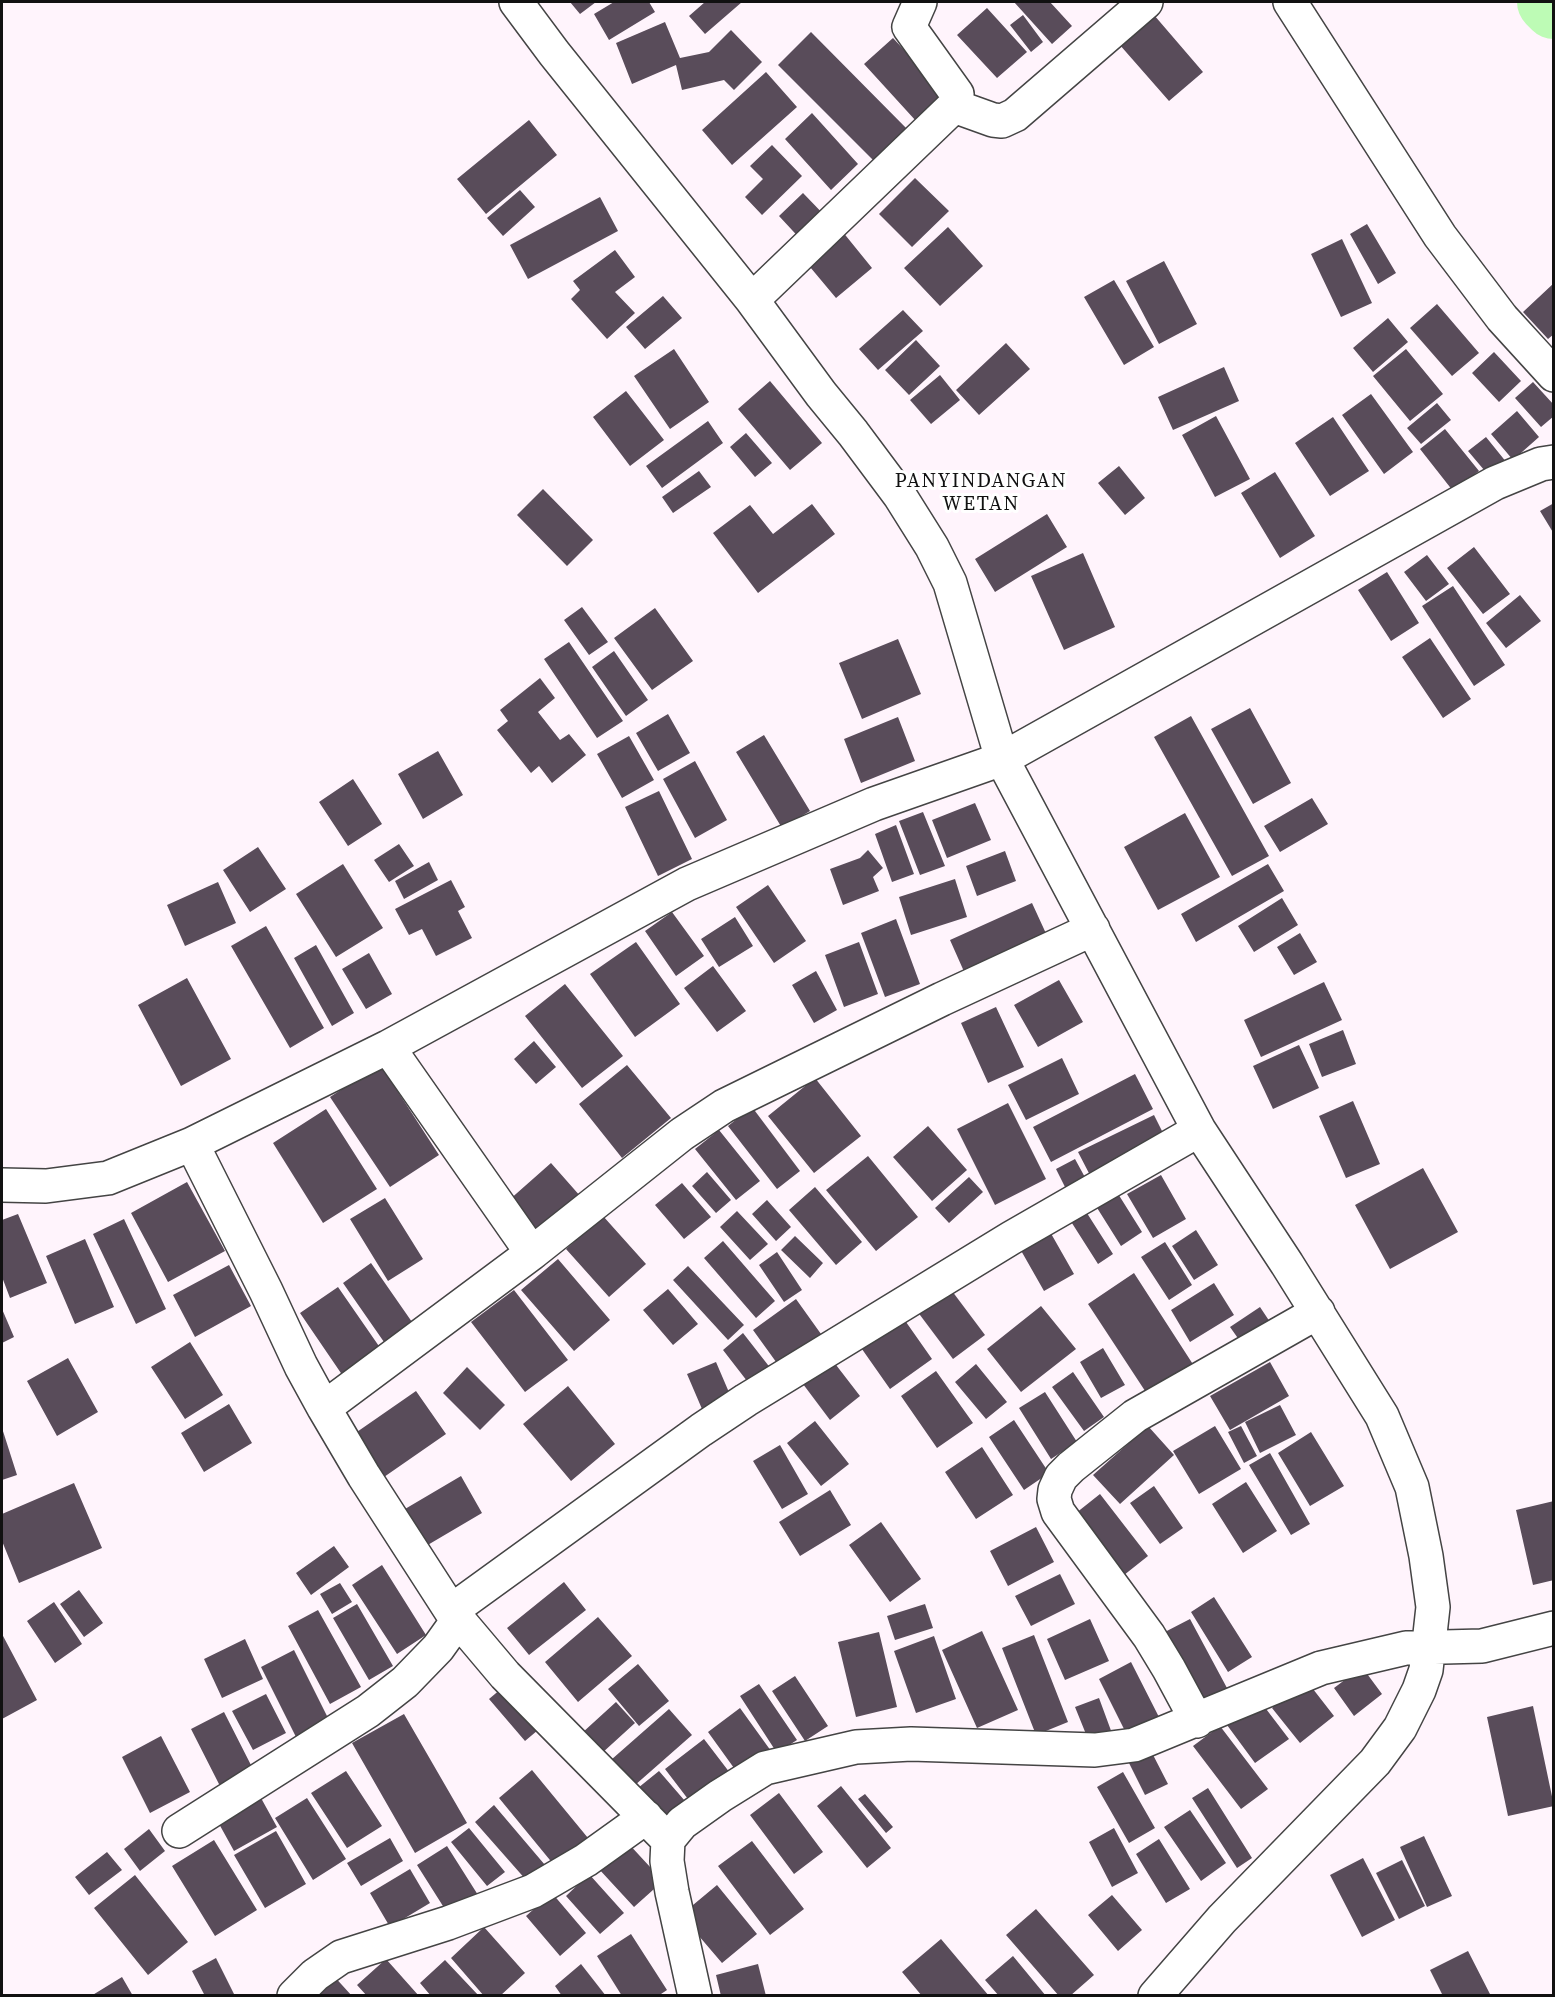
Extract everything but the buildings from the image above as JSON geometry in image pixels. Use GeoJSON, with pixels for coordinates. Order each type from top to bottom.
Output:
{"type":"FeatureCollection","features":[{"type":"Feature","properties":{"kind":"street"},"geometry":{"type":"LineString","coordinates":[[516,2],[554,53],[752,300],[821,394],[854,433],[900,496],[932,547],[950,583],[1002,759],[1199,1130],[1318,1312],[1382,1416],[1412,1487],[1426,1556],[1433,1607],[1454,1647]]}},
{"type":"Feature","properties":{"kind":"street"},"geometry":{"type":"LineString","coordinates":[[752,300],[954,106],[957,94],[909,27],[920,2]]}},
{"type":"Feature","properties":{"kind":"street"},"geometry":{"type":"LineString","coordinates":[[954,106],[993,120],[1002,121],[1015,115],[1146,2]]}},
{"type":"Feature","properties":{"kind":"street"},"geometry":{"type":"LineString","coordinates":[[1290,2],[1440,236],[1502,318],[1554,375]]}},
{"type":"Feature","properties":{"kind":"street"},"geometry":{"type":"LineString","coordinates":[[2,1185],[46,1186],[108,1178],[192,1144],[388,1047],[687,884],[874,804],[1002,759],[1495,483],[1541,464],[1554,462]]}},
{"type":"Feature","properties":{"kind":"street"},"geometry":{"type":"LineString","coordinates":[[324,1408],[532,1253],[682,1134],[724,1106],[942,999],[1093,929]]}},
{"type":"Feature","properties":{"kind":"street"},"geometry":{"type":"LineString","coordinates":[[388,1047],[532,1253]]}},
{"type":"Feature","properties":{"kind":"street"},"geometry":{"type":"LineString","coordinates":[[178,1831],[368,1711],[405,1682],[438,1648],[455,1615],[701,1430],[746,1400],[1011,1238],[1199,1130]]}},
{"type":"Feature","properties":{"kind":"street"},"geometry":{"type":"LineString","coordinates":[[192,1144],[324,1408],[364,1476],[455,1615],[505,1675],[657,1828],[667,1861],[695,1995]]}},
{"type":"Feature","properties":{"kind":"street"},"geometry":{"type":"LineString","coordinates":[[1197,1721],[1149,1636],[1058,1512],[1054,1499],[1055,1490],[1061,1477],[1071,1467],[1135,1416],[1318,1312]]}},
{"type":"Feature","properties":{"kind":"street"},"geometry":{"type":"LineString","coordinates":[[294,1995],[315,1975],[342,1956],[448,1923],[533,1891],[586,1860],[657,1828],[682,1823],[765,1768],[856,1747],[911,1744],[1095,1750],[1134,1745],[1321,1668],[1406,1648],[1454,1647],[1554,1628]]}},
{"type":"Feature","properties":{"kind":"street"},"geometry":{"type":"LineString","coordinates":[[1155,1995],[1222,1919],[1375,1762],[1400,1728],[1426,1670],[1454,1647]]}},
{"type":"Feature","properties":{"kind":"waterway"},"geometry":{"type":"LineString","coordinates":[[1548,2],[1554,8]]}},
{"type":"Feature","properties":{"kind":"district","name":"PANYINDANGAN WETAN"},"geometry":{"type":"Point","coordinates":[981,494]}}]}
